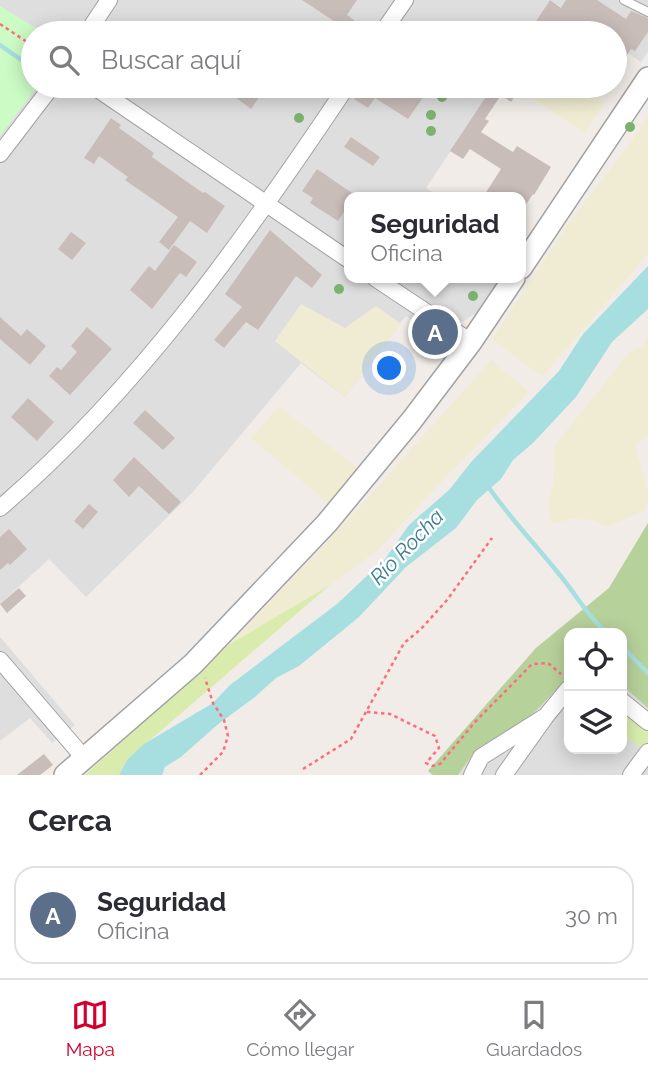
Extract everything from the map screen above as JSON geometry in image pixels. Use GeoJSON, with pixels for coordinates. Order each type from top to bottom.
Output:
{"type":"FeatureCollection","features":[{"type":"Feature","properties":{"kind":"street"},"geometry":{"type":"LineString","coordinates":[[95,21],[109,0]]}},
{"type":"Feature","properties":{"kind":"street"},"geometry":{"type":"LineString","coordinates":[[390,21],[405,0]]}},
{"type":"Feature","properties":{"kind":"street"},"geometry":{"type":"LineString","coordinates":[[526,261],[648,78]]}},
{"type":"Feature","properties":{"kind":"street"},"geometry":{"type":"LineString","coordinates":[[0,154],[43,98]]}},
{"type":"Feature","properties":{"kind":"street"},"geometry":{"type":"LineString","coordinates":[[110,98],[344,257]]}},
{"type":"Feature","properties":{"kind":"street"},"geometry":{"type":"LineString","coordinates":[[0,508],[77,436],[214,277],[267,206],[339,98]]}},
{"type":"Feature","properties":{"kind":"street"},"geometry":{"type":"LineString","coordinates":[[382,283],[471,342]]}},
{"type":"Feature","properties":{"kind":"street"},"geometry":{"type":"LineString","coordinates":[[65,775],[198,659],[327,523],[412,420],[471,342],[511,283]]}},
{"type":"Feature","properties":{"kind":"street"},"geometry":{"type":"LineString","coordinates":[[0,660],[85,759]]}},
{"type":"Feature","properties":{"kind":"street"},"geometry":{"type":"LineString","coordinates":[[504,775],[564,686]]}},
{"type":"Feature","properties":{"kind":"street"},"geometry":{"type":"LineString","coordinates":[[627,705],[648,722]]}},
{"type":"Feature","properties":{"kind":"street"},"geometry":{"type":"LineString","coordinates":[[472,775],[481,757],[546,716]]}},
{"type":"Feature","properties":{"kind":"street"},"geometry":{"type":"LineString","coordinates":[[631,775],[648,752]]}},
{"type":"Feature","properties":{"kind":"street"},"geometry":{"type":"LineString","coordinates":[[472,775],[481,772],[489,775]]}},
{"type":"Feature","properties":{"kind":"lane"},"geometry":{"type":"LineString","coordinates":[[624,0],[648,12]]}},
{"type":"Feature","properties":{"kind":"path"},"geometry":{"type":"LineString","coordinates":[[0,24],[21,38]]}},
{"type":"Feature","properties":{"kind":"path"},"geometry":{"type":"LineString","coordinates":[[303,769],[351,739],[404,643],[421,629],[447,600],[492,538]]}},
{"type":"Feature","properties":{"kind":"path"},"geometry":{"type":"LineString","coordinates":[[198,659],[228,736],[223,752],[200,775]]}},
{"type":"Feature","properties":{"kind":"path"},"geometry":{"type":"LineString","coordinates":[[367,712],[390,714],[435,736],[439,748],[426,763],[432,766],[440,764],[475,722],[532,664],[548,663],[558,670],[564,680]]}},
{"type":"Feature","properties":{"kind":"shaded area"},"geometry":{"type":"Polygon","coordinates":[[[0,0],[550,0],[536,21],[21,21],[21,98],[486,98],[426,188],[432,192],[344,192],[344,283],[497,283],[476,313],[462,322],[451,314],[435,337],[406,316],[345,397],[301,363],[192,493],[86,597],[49,559],[0,604],[0,0]]]}},
{"type":"Feature","properties":{"kind":"shaded area"},"geometry":{"type":"Polygon","coordinates":[[[550,0],[648,0],[648,52],[641,62],[627,52],[627,21],[581,21],[550,0]]]}},
{"type":"Feature","properties":{"kind":"shaded area"},"geometry":{"type":"Polygon","coordinates":[[[532,98],[598,98],[605,102],[585,133],[532,98]]]}},
{"type":"Feature","properties":{"kind":"shaded area"},"geometry":{"type":"Polygon","coordinates":[[[648,116],[648,254],[542,377],[492,339],[568,224],[648,116]]]}},
{"type":"Feature","properties":{"kind":"shaded area"},"geometry":{"type":"Polygon","coordinates":[[[301,304],[345,328],[376,306],[401,324],[345,397],[275,341],[301,304]]]}},
{"type":"Feature","properties":{"kind":"shaded area"},"geometry":{"type":"Polygon","coordinates":[[[648,337],[648,434],[635,446],[648,490],[648,502],[644,511],[606,527],[594,520],[573,519],[552,523],[548,507],[553,484],[555,445],[628,354],[643,345],[648,337]]]}},
{"type":"Feature","properties":{"kind":"shaded area"},"geometry":{"type":"Polygon","coordinates":[[[491,360],[529,392],[377,551],[330,585],[230,644],[346,522],[491,360]]]}},
{"type":"Feature","properties":{"kind":"shaded area"},"geometry":{"type":"Polygon","coordinates":[[[279,406],[360,470],[329,504],[251,438],[279,406]]]}},
{"type":"Feature","properties":{"kind":"shaded area"},"geometry":{"type":"Polygon","coordinates":[[[648,523],[648,775],[433,775],[428,771],[536,648],[609,588],[648,523]]]}},
{"type":"Feature","properties":{"kind":"shaded area"},"geometry":{"type":"Polygon","coordinates":[[[0,637],[75,725],[52,743],[30,718],[0,741],[0,637]]]}},
{"type":"Feature","properties":{"kind":"green space"},"geometry":{"type":"Polygon","coordinates":[[[0,6],[24,21],[21,21],[21,98],[29,98],[0,136],[0,6]]]}},
{"type":"Feature","properties":{"kind":"green space"},"geometry":{"type":"Polygon","coordinates":[[[648,523],[648,708],[627,689],[627,628],[564,628],[564,681],[533,714],[473,754],[458,775],[433,775],[428,771],[536,648],[609,588],[648,523]]]}},
{"type":"Feature","properties":{"kind":"green space"},"geometry":{"type":"Polygon","coordinates":[[[330,585],[127,760],[119,775],[85,775],[230,644],[330,585]]]}},
{"type":"Feature","properties":{"kind":"green space"},"geometry":{"type":"Polygon","coordinates":[[[627,710],[648,726],[648,744],[643,750],[627,738],[627,710]]]}},
{"type":"Feature","properties":{"kind":"water","name":"Río Rocha"},"geometry":{"type":"Polygon","coordinates":[[[648,266],[648,309],[612,342],[576,397],[533,443],[513,460],[501,479],[477,500],[456,528],[406,567],[359,617],[299,666],[276,678],[217,725],[181,757],[165,767],[162,775],[119,775],[127,760],[144,744],[213,703],[230,685],[337,604],[385,559],[409,525],[449,490],[472,461],[559,371],[583,334],[648,266]]]}},
{"type":"Feature","properties":{"kind":"building"},"geometry":{"type":"Polygon","coordinates":[[[302,0],[357,0],[347,15],[355,21],[334,21],[302,0]]]}},
{"type":"Feature","properties":{"kind":"building"},"geometry":{"type":"Polygon","coordinates":[[[550,0],[561,8],[566,0],[597,0],[626,19],[631,11],[648,18],[648,32],[635,51],[631,49],[627,55],[627,21],[536,21],[550,0]]]}},
{"type":"Feature","properties":{"kind":"building"},"geometry":{"type":"Polygon","coordinates":[[[236,98],[259,98],[251,109],[236,98]]]}},
{"type":"Feature","properties":{"kind":"building"},"geometry":{"type":"Polygon","coordinates":[[[355,98],[375,98],[368,108],[355,98]]]}},
{"type":"Feature","properties":{"kind":"building"},"geometry":{"type":"Polygon","coordinates":[[[375,98],[423,98],[408,119],[375,98]]]}},
{"type":"Feature","properties":{"kind":"building"},"geometry":{"type":"Polygon","coordinates":[[[485,98],[499,98],[485,119],[489,121],[481,132],[513,152],[517,146],[551,167],[526,204],[526,192],[486,192],[501,169],[470,149],[463,159],[450,151],[485,98]]]}},
{"type":"Feature","properties":{"kind":"building"},"geometry":{"type":"Polygon","coordinates":[[[111,118],[121,125],[119,128],[154,153],[152,157],[225,206],[207,233],[190,221],[169,250],[159,242],[178,217],[125,180],[128,177],[99,156],[94,164],[84,158],[111,118]]]}},
{"type":"Feature","properties":{"kind":"building"},"geometry":{"type":"Polygon","coordinates":[[[351,137],[380,157],[373,166],[344,147],[351,137]]]}},
{"type":"Feature","properties":{"kind":"building"},"geometry":{"type":"Polygon","coordinates":[[[317,169],[351,192],[344,192],[344,212],[338,221],[310,203],[313,198],[302,191],[317,169]]]}},
{"type":"Feature","properties":{"kind":"building"},"geometry":{"type":"Polygon","coordinates":[[[270,230],[322,275],[312,288],[296,276],[258,330],[246,322],[224,348],[214,340],[242,307],[225,294],[270,230]]]}},
{"type":"Feature","properties":{"kind":"building"},"geometry":{"type":"Polygon","coordinates":[[[71,232],[86,243],[72,260],[58,249],[71,232]]]}},
{"type":"Feature","properties":{"kind":"building"},"geometry":{"type":"Polygon","coordinates":[[[174,245],[197,262],[186,277],[180,273],[152,309],[130,290],[149,266],[155,271],[174,245]]]}},
{"type":"Feature","properties":{"kind":"building"},"geometry":{"type":"Polygon","coordinates":[[[0,317],[21,336],[27,329],[46,346],[30,365],[0,339],[0,317]]]}},
{"type":"Feature","properties":{"kind":"building"},"geometry":{"type":"Polygon","coordinates":[[[87,327],[112,349],[70,395],[49,376],[57,367],[61,370],[77,352],[71,346],[87,327]]]}},
{"type":"Feature","properties":{"kind":"building"},"geometry":{"type":"Polygon","coordinates":[[[28,398],[54,422],[37,441],[11,417],[28,398]]]}},
{"type":"Feature","properties":{"kind":"building"},"geometry":{"type":"Polygon","coordinates":[[[145,410],[175,438],[163,450],[133,423],[145,410]]]}},
{"type":"Feature","properties":{"kind":"building"},"geometry":{"type":"Polygon","coordinates":[[[134,457],[181,502],[169,514],[139,486],[129,497],[113,480],[134,457]]]}},
{"type":"Feature","properties":{"kind":"building"},"geometry":{"type":"Polygon","coordinates":[[[89,504],[98,512],[83,529],[74,521],[89,504]]]}},
{"type":"Feature","properties":{"kind":"building"},"geometry":{"type":"Polygon","coordinates":[[[9,529],[27,549],[10,565],[8,563],[0,570],[0,537],[9,529]]]}},
{"type":"Feature","properties":{"kind":"building"},"geometry":{"type":"Polygon","coordinates":[[[19,588],[26,596],[7,613],[0,604],[19,588]]]}},
{"type":"Feature","properties":{"kind":"building"},"geometry":{"type":"Polygon","coordinates":[[[44,754],[53,765],[40,775],[17,775],[44,754]]]}},
{"type":"Feature","properties":{"kind":"waterway"},"geometry":{"type":"LineString","coordinates":[[0,45],[21,60]]}},
{"type":"Feature","properties":{"kind":"waterway"},"geometry":{"type":"LineString","coordinates":[[487,485],[602,628]]}},
{"type":"Feature","properties":{"kind":"waterway"},"geometry":{"type":"LineString","coordinates":[[627,652],[648,673]]}},
{"type":"Feature","properties":{"kind":"place","name":"Seguridad"},"geometry":{"type":"Point","coordinates":[435,332]}}]}
